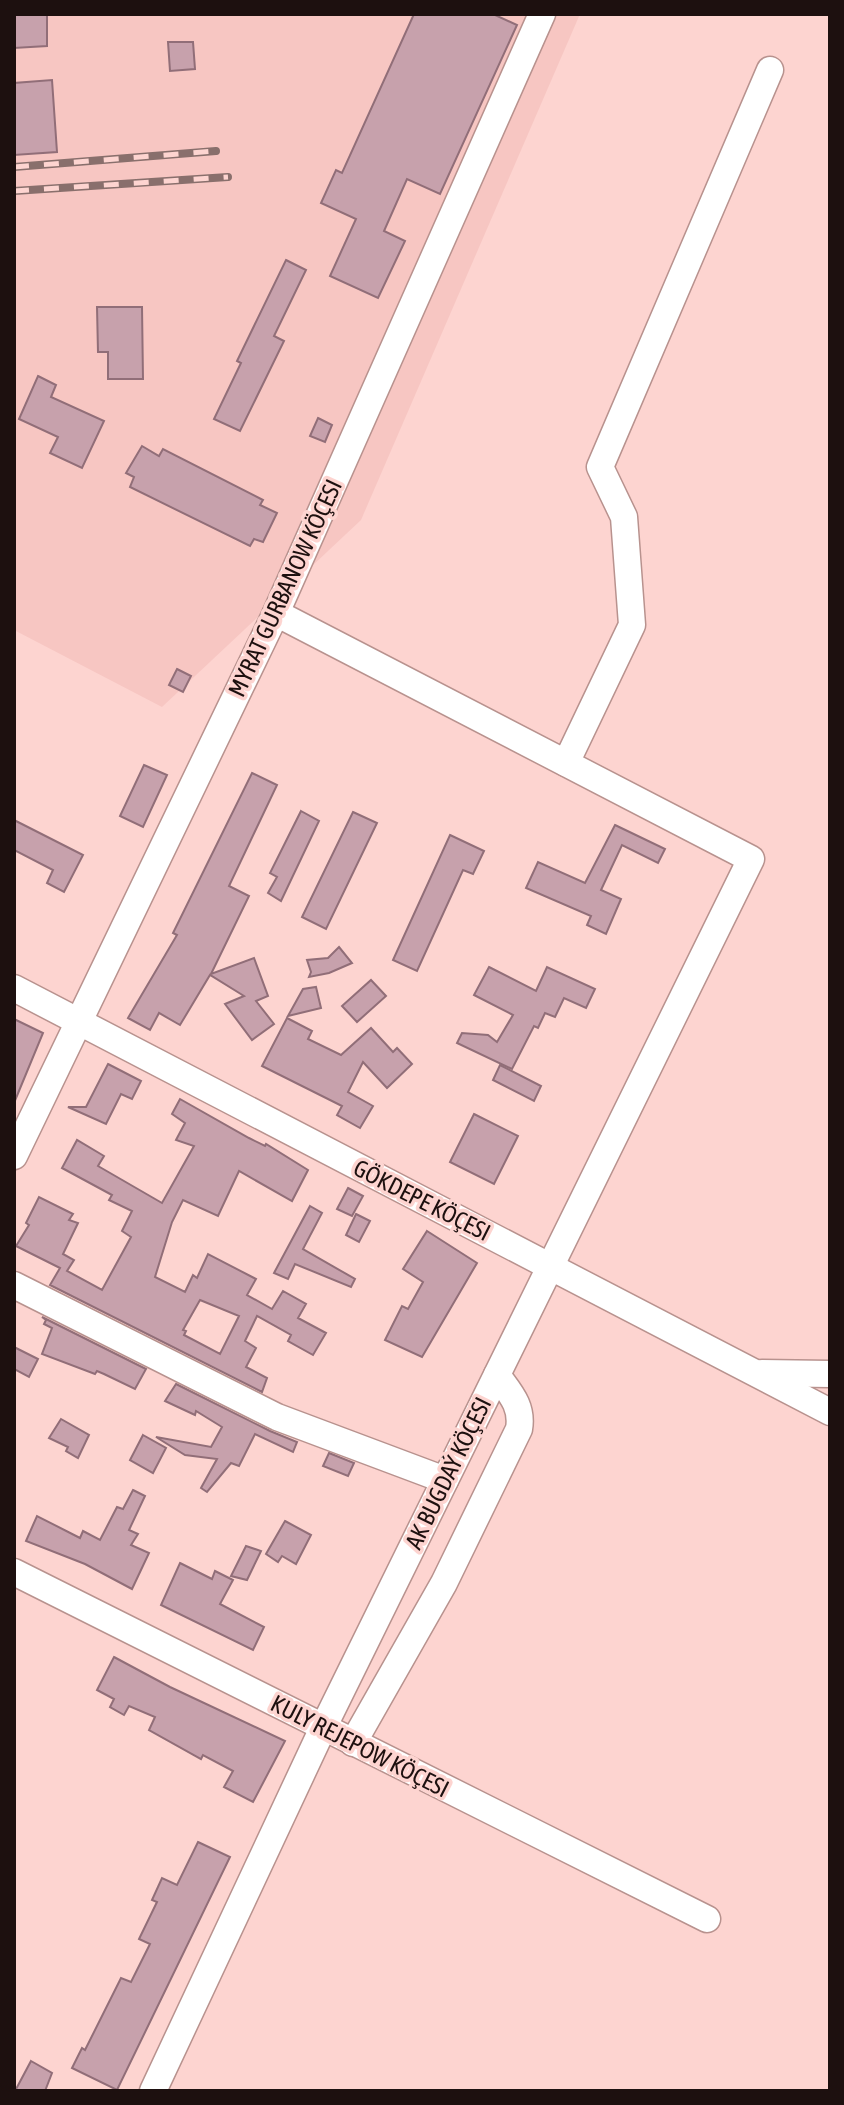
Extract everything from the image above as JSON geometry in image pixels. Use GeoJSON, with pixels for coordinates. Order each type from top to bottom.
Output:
{"type":"FeatureCollection","features":[{"type":"Feature","properties":{"kind":"street","name":"MYRAT GURBANOW KÖÇESI"},"geometry":{"type":"LineString","coordinates":[[14,1156],[276,613],[542,14]]}},
{"type":"Feature","properties":{"kind":"street"},"geometry":{"type":"LineString","coordinates":[[276,613],[566,763],[632,625],[624,517],[600,467],[770,70]]}},
{"type":"Feature","properties":{"kind":"street","name":"AK BUGDAÝ KÖÇESI"},"geometry":{"type":"LineString","coordinates":[[153,2091],[323,1728],[751,859],[566,763]]}},
{"type":"Feature","properties":{"kind":"street","name":"GÖKDEPE KÖÇESI"},"geometry":{"type":"LineString","coordinates":[[14,988],[830,1412]]}},
{"type":"Feature","properties":{"kind":"street"},"geometry":{"type":"LineString","coordinates":[[14,1285],[277,1417],[445,1480]]}},
{"type":"Feature","properties":{"kind":"street"},"geometry":{"type":"LineString","coordinates":[[759,1373],[830,1374]]}},
{"type":"Feature","properties":{"kind":"street"},"geometry":{"type":"LineString","coordinates":[[353,1743],[444,1583],[519,1429],[521,1416],[517,1401],[497,1375]]}},
{"type":"Feature","properties":{"kind":"street","name":"KULY REJEPOW KÖÇESI"},"geometry":{"type":"LineString","coordinates":[[14,1572],[707,1919]]}},
{"type":"Feature","properties":{"kind":"shaded area"},"geometry":{"type":"Polygon","coordinates":[[[14,14],[580,14],[361,520],[162,707],[14,630],[14,14]]]}},
{"type":"Feature","properties":{"kind":"building"},"geometry":{"type":"Polygon","coordinates":[[[14,14],[47,14],[47,46],[14,48],[14,14]]]}},
{"type":"Feature","properties":{"kind":"building"},"geometry":{"type":"Polygon","coordinates":[[[414,14],[493,14],[517,25],[440,194],[407,179],[384,231],[405,241],[378,298],[330,276],[356,219],[321,203],[336,170],[342,173],[414,14]]]}},
{"type":"Feature","properties":{"kind":"building"},"geometry":{"type":"Polygon","coordinates":[[[168,42],[193,42],[195,69],[170,71],[168,42]]]}},
{"type":"Feature","properties":{"kind":"building"},"geometry":{"type":"Polygon","coordinates":[[[52,80],[57,152],[14,155],[14,83],[52,80]]]}},
{"type":"Feature","properties":{"kind":"building"},"geometry":{"type":"Polygon","coordinates":[[[286,260],[306,270],[274,336],[284,341],[240,431],[214,419],[241,363],[237,361],[286,260]]]}},
{"type":"Feature","properties":{"kind":"building"},"geometry":{"type":"Polygon","coordinates":[[[97,307],[142,307],[143,379],[108,379],[108,352],[98,352],[97,307]]]}},
{"type":"Feature","properties":{"kind":"building"},"geometry":{"type":"Polygon","coordinates":[[[38,376],[56,385],[51,397],[104,421],[82,468],[50,453],[58,437],[19,419],[38,376]]]}},
{"type":"Feature","properties":{"kind":"building"},"geometry":{"type":"Polygon","coordinates":[[[318,418],[332,425],[325,442],[310,436],[318,418]]]}},
{"type":"Feature","properties":{"kind":"building"},"geometry":{"type":"Polygon","coordinates":[[[142,446],[159,456],[163,449],[263,500],[260,505],[277,513],[263,542],[254,539],[250,546],[130,487],[134,477],[126,473],[142,446]]]}},
{"type":"Feature","properties":{"kind":"building"},"geometry":{"type":"Polygon","coordinates":[[[177,669],[191,676],[183,692],[169,685],[177,669]]]}},
{"type":"Feature","properties":{"kind":"building"},"geometry":{"type":"Polygon","coordinates":[[[144,765],[167,775],[143,827],[120,816],[144,765]]]}},
{"type":"Feature","properties":{"kind":"building"},"geometry":{"type":"Polygon","coordinates":[[[252,773],[277,785],[229,886],[249,896],[211,974],[254,958],[268,996],[256,1001],[274,1024],[252,1040],[225,1004],[244,996],[210,975],[180,1025],[159,1013],[150,1030],[128,1018],[177,935],[173,933],[252,773]]]}},
{"type":"Feature","properties":{"kind":"building"},"geometry":{"type":"Polygon","coordinates":[[[301,811],[319,821],[281,901],[268,893],[277,877],[270,873],[301,811]]]}},
{"type":"Feature","properties":{"kind":"building"},"geometry":{"type":"Polygon","coordinates":[[[353,812],[377,823],[326,929],[302,917],[353,812]]]}},
{"type":"Feature","properties":{"kind":"building"},"geometry":{"type":"Polygon","coordinates":[[[14,820],[83,855],[64,892],[47,883],[53,870],[14,850],[14,820]]]}},
{"type":"Feature","properties":{"kind":"building"},"geometry":{"type":"Polygon","coordinates":[[[615,825],[665,849],[658,863],[622,845],[601,890],[621,899],[606,934],[587,925],[591,916],[526,888],[538,862],[585,883],[615,825]]]}},
{"type":"Feature","properties":{"kind":"building"},"geometry":{"type":"Polygon","coordinates":[[[450,835],[484,851],[473,874],[463,870],[417,971],[393,960],[450,835]]]}},
{"type":"Feature","properties":{"kind":"building"},"geometry":{"type":"Polygon","coordinates":[[[339,947],[352,963],[309,977],[311,972],[307,960],[328,958],[339,947]]]}},
{"type":"Feature","properties":{"kind":"building"},"geometry":{"type":"Polygon","coordinates":[[[489,967],[536,991],[547,967],[595,989],[586,1008],[564,998],[555,1017],[545,1013],[538,1028],[534,1026],[512,1069],[457,1043],[462,1033],[488,1035],[497,1042],[513,1015],[474,995],[489,967]]]}},
{"type":"Feature","properties":{"kind":"building"},"geometry":{"type":"Polygon","coordinates":[[[371,980],[386,996],[357,1022],[342,1006],[371,980]]]}},
{"type":"Feature","properties":{"kind":"building"},"geometry":{"type":"Polygon","coordinates":[[[316,987],[321,1008],[288,1016],[303,989],[316,987]]]}},
{"type":"Feature","properties":{"kind":"building"},"geometry":{"type":"Polygon","coordinates":[[[287,1018],[312,1031],[308,1039],[341,1055],[371,1028],[393,1052],[397,1048],[412,1064],[387,1088],[363,1062],[348,1092],[373,1106],[360,1128],[337,1115],[342,1106],[262,1066],[287,1018]]]}},
{"type":"Feature","properties":{"kind":"building"},"geometry":{"type":"Polygon","coordinates":[[[14,1019],[43,1033],[14,1103],[14,1019]]]}},
{"type":"Feature","properties":{"kind":"building"},"geometry":{"type":"Polygon","coordinates":[[[108,1064],[141,1081],[132,1099],[121,1094],[106,1124],[68,1107],[86,1107],[108,1064]]]}},
{"type":"Feature","properties":{"kind":"building"},"geometry":{"type":"Polygon","coordinates":[[[500,1065],[541,1086],[534,1101],[493,1080],[500,1065]]]}},
{"type":"Feature","properties":{"kind":"building"},"geometry":{"type":"Polygon","coordinates":[[[180,1099],[308,1170],[292,1201],[239,1171],[218,1216],[183,1200],[172,1222],[155,1277],[185,1292],[193,1275],[197,1278],[208,1254],[256,1279],[247,1295],[272,1309],[283,1291],[306,1304],[298,1318],[326,1333],[313,1355],[288,1341],[291,1335],[257,1316],[245,1341],[256,1348],[246,1367],[267,1378],[262,1392],[50,1285],[60,1268],[16,1246],[29,1225],[26,1223],[39,1197],[73,1214],[69,1220],[78,1223],[63,1254],[74,1260],[67,1271],[102,1290],[131,1237],[122,1231],[132,1211],[109,1200],[112,1195],[62,1168],[77,1140],[104,1156],[98,1166],[162,1203],[194,1146],[176,1140],[185,1123],[172,1114],[180,1099]],[[200,1300],[183,1330],[186,1331],[184,1335],[220,1354],[239,1316],[200,1300]]]}},
{"type":"Feature","properties":{"kind":"building"},"geometry":{"type":"Polygon","coordinates":[[[474,1114],[518,1136],[494,1184],[450,1162],[474,1114]]]}},
{"type":"Feature","properties":{"kind":"building"},"geometry":{"type":"Polygon","coordinates":[[[348,1188],[363,1196],[352,1216],[337,1209],[348,1188]]]}},
{"type":"Feature","properties":{"kind":"building"},"geometry":{"type":"Polygon","coordinates":[[[310,1206],[322,1213],[303,1249],[355,1279],[351,1287],[295,1264],[288,1279],[274,1273],[310,1206]]]}},
{"type":"Feature","properties":{"kind":"building"},"geometry":{"type":"Polygon","coordinates":[[[356,1214],[370,1221],[359,1242],[346,1235],[356,1214]]]}},
{"type":"Feature","properties":{"kind":"building"},"geometry":{"type":"Polygon","coordinates":[[[427,1231],[477,1263],[422,1357],[385,1340],[402,1306],[408,1309],[423,1282],[403,1269],[427,1231]]]}},
{"type":"Feature","properties":{"kind":"building"},"geometry":{"type":"Polygon","coordinates":[[[42,1317],[146,1369],[135,1389],[97,1371],[95,1374],[42,1354],[52,1328],[44,1324],[46,1320],[42,1317]]]}},
{"type":"Feature","properties":{"kind":"building"},"geometry":{"type":"Polygon","coordinates":[[[14,1347],[38,1359],[29,1377],[14,1369],[14,1347]]]}},
{"type":"Feature","properties":{"kind":"building"},"geometry":{"type":"Polygon","coordinates":[[[176,1384],[297,1442],[293,1452],[255,1434],[239,1466],[231,1463],[207,1492],[201,1488],[217,1459],[185,1455],[156,1437],[211,1447],[222,1427],[196,1411],[195,1415],[165,1401],[176,1384]]]}},
{"type":"Feature","properties":{"kind":"building"},"geometry":{"type":"Polygon","coordinates":[[[61,1419],[89,1435],[78,1458],[66,1451],[68,1447],[49,1438],[61,1419]]]}},
{"type":"Feature","properties":{"kind":"building"},"geometry":{"type":"Polygon","coordinates":[[[143,1435],[166,1448],[153,1473],[130,1460],[143,1435]]]}},
{"type":"Feature","properties":{"kind":"building"},"geometry":{"type":"Polygon","coordinates":[[[329,1453],[354,1463],[348,1476],[323,1466],[329,1453]]]}},
{"type":"Feature","properties":{"kind":"building"},"geometry":{"type":"Polygon","coordinates":[[[133,1490],[145,1496],[129,1530],[138,1534],[131,1545],[149,1553],[132,1589],[85,1564],[26,1541],[37,1516],[80,1538],[83,1531],[100,1540],[117,1507],[123,1509],[133,1490]]]}},
{"type":"Feature","properties":{"kind":"building"},"geometry":{"type":"Polygon","coordinates":[[[285,1521],[311,1535],[296,1564],[282,1556],[278,1562],[266,1554],[285,1521]]]}},
{"type":"Feature","properties":{"kind":"building"},"geometry":{"type":"Polygon","coordinates":[[[246,1546],[261,1551],[247,1580],[231,1576],[246,1546]]]}},
{"type":"Feature","properties":{"kind":"building"},"geometry":{"type":"Polygon","coordinates":[[[180,1563],[212,1579],[215,1571],[233,1580],[220,1604],[264,1627],[253,1650],[161,1605],[180,1563]]]}},
{"type":"Feature","properties":{"kind":"building"},"geometry":{"type":"Polygon","coordinates":[[[114,1657],[285,1741],[253,1802],[224,1787],[233,1771],[203,1755],[201,1759],[149,1730],[155,1717],[129,1706],[124,1715],[110,1707],[114,1699],[97,1690],[114,1657]]]}},
{"type":"Feature","properties":{"kind":"building"},"geometry":{"type":"Polygon","coordinates":[[[198,1842],[230,1857],[117,2090],[72,2068],[82,2048],[85,2050],[121,1978],[131,1982],[150,1944],[139,1939],[157,1902],[152,1900],[162,1878],[177,1885],[198,1842]]]}},
{"type":"Feature","properties":{"kind":"building"},"geometry":{"type":"Polygon","coordinates":[[[31,2061],[52,2073],[45,2091],[15,2091],[31,2061]]]}},
{"type":"Feature","properties":{"kind":"railway"},"geometry":{"type":"LineString","coordinates":[[14,167],[216,151]]}},
{"type":"Feature","properties":{"kind":"railway"},"geometry":{"type":"LineString","coordinates":[[14,191],[228,177]]}}]}
